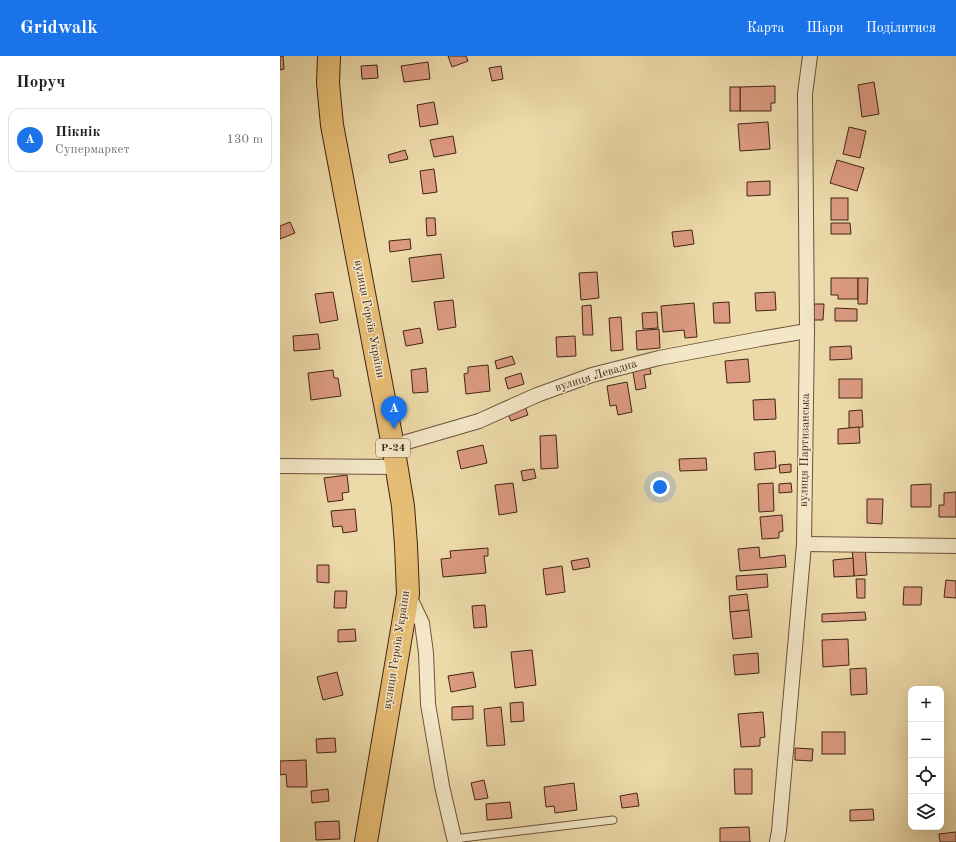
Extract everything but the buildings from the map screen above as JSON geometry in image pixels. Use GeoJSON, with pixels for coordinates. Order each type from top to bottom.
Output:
{"type":"FeatureCollection","features":[{"type":"Feature","properties":{"kind":"main road","name":"вулиця Героїв України"},"geometry":{"type":"LineString","coordinates":[[329,56],[328,83],[332,125],[393,446],[403,506],[406,538],[408,594],[366,842]]}},
{"type":"Feature","properties":{"kind":"street","name":"вулиця Партизанська"},"geometry":{"type":"LineString","coordinates":[[777,842],[804,544],[807,331],[805,94],[810,56]]}},
{"type":"Feature","properties":{"kind":"street","name":"вулиця Левадна"},"geometry":{"type":"LineString","coordinates":[[393,446],[479,421],[537,395],[592,375],[658,358],[807,331]]}},
{"type":"Feature","properties":{"kind":"street"},"geometry":{"type":"LineString","coordinates":[[280,466],[396,467]]}},
{"type":"Feature","properties":{"kind":"street"},"geometry":{"type":"LineString","coordinates":[[804,544],[956,546]]}},
{"type":"Feature","properties":{"kind":"street"},"geometry":{"type":"LineString","coordinates":[[408,594],[422,623],[426,653],[428,704],[442,786],[455,840]]}},
{"type":"Feature","properties":{"kind":"lane"},"geometry":{"type":"LineString","coordinates":[[455,840],[614,820]]}},
{"type":"Feature","properties":{"kind":"place","name":"Пікнік"},"geometry":{"type":"Point","coordinates":[394,429]}}]}
